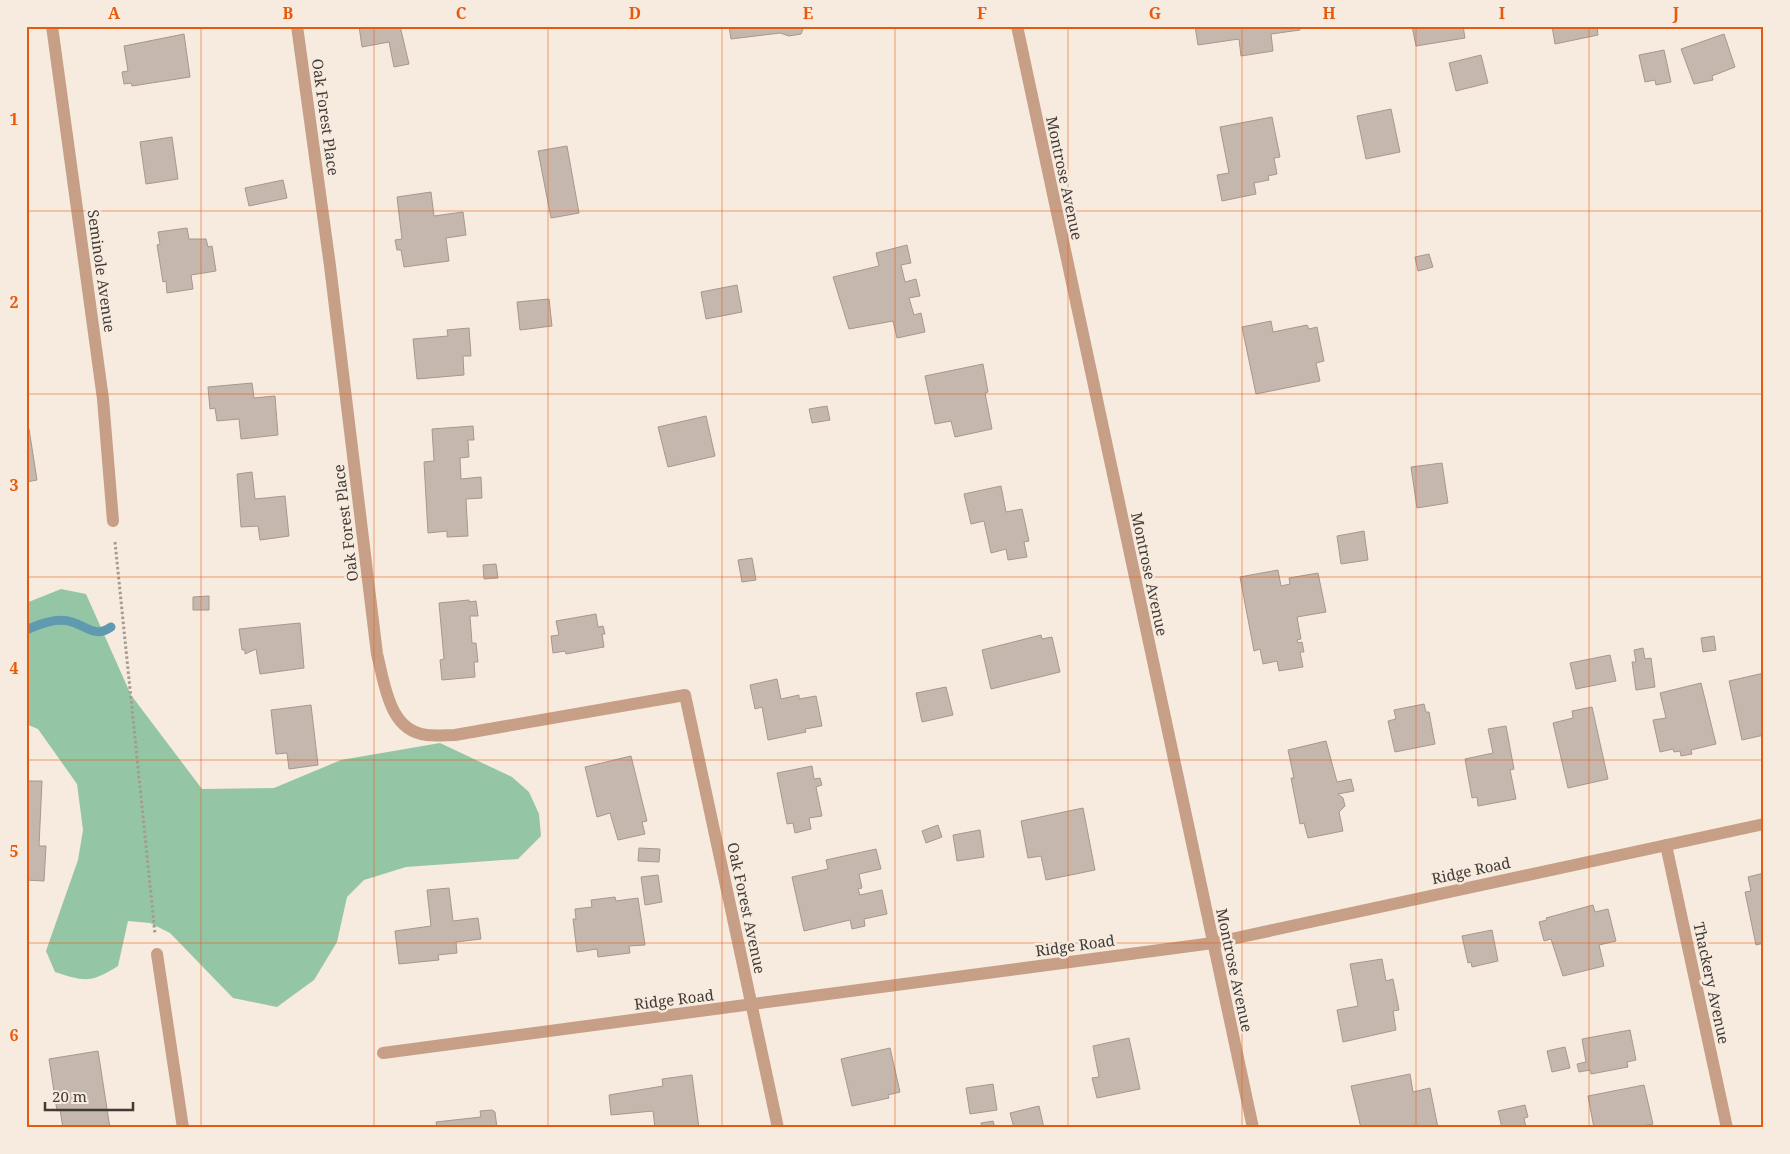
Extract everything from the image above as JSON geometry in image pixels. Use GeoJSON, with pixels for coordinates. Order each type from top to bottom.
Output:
{"type":"FeatureCollection","features":[{"type":"Feature","properties":{"kind":"street","name":"Seminole Avenue"},"geometry":{"type":"LineString","coordinates":[[52,26],[103,399],[113,521]]}},
{"type":"Feature","properties":{"kind":"street","name":"Oak Forest Place"},"geometry":{"type":"LineString","coordinates":[[297,26],[330,266],[378,654],[393,712],[407,728],[426,735],[455,735],[685,695]]}},
{"type":"Feature","properties":{"kind":"street","name":"Montrose Avenue"},"geometry":{"type":"LineString","coordinates":[[1016,26],[1253,1128]]}},
{"type":"Feature","properties":{"kind":"street","name":"Oak Forest Avenue"},"geometry":{"type":"LineString","coordinates":[[685,695],[778,1128]]}},
{"type":"Feature","properties":{"kind":"street","name":"Ridge Road"},"geometry":{"type":"LineString","coordinates":[[383,1053],[1213,943],[1764,824]]}},
{"type":"Feature","properties":{"kind":"street","name":"Thackery Avenue"},"geometry":{"type":"LineString","coordinates":[[1666,845],[1727,1128]]}},
{"type":"Feature","properties":{"kind":"street"},"geometry":{"type":"LineString","coordinates":[[157,954],[183,1128]]}},
{"type":"Feature","properties":{"kind":"path"},"geometry":{"type":"LineString","coordinates":[[113,521],[157,954]]}},
{"type":"Feature","properties":{"kind":"green space"},"geometry":{"type":"Polygon","coordinates":[[[61,589],[86,594],[131,695],[202,789],[274,788],[341,760],[440,743],[512,777],[529,792],[539,814],[541,836],[518,859],[406,867],[364,880],[347,897],[337,942],[314,980],[277,1007],[233,998],[170,933],[150,923],[128,921],[118,966],[109,972],[94,978],[81,979],[55,972],[46,951],[78,860],[83,830],[77,784],[38,729],[26,724],[26,603],[61,589]]]}},
{"type":"Feature","properties":{"kind":"building"},"geometry":{"type":"Polygon","coordinates":[[[359,26],[400,26],[409,64],[394,67],[389,42],[362,47],[359,26]]]}},
{"type":"Feature","properties":{"kind":"building"},"geometry":{"type":"Polygon","coordinates":[[[729,26],[804,26],[801,34],[789,36],[780,33],[731,39],[729,26]]]}},
{"type":"Feature","properties":{"kind":"building"},"geometry":{"type":"Polygon","coordinates":[[[1195,26],[1299,26],[1300,30],[1271,34],[1273,51],[1241,56],[1239,39],[1198,45],[1195,26]]]}},
{"type":"Feature","properties":{"kind":"building"},"geometry":{"type":"Polygon","coordinates":[[[1412,26],[1463,26],[1465,38],[1416,46],[1412,26]]]}},
{"type":"Feature","properties":{"kind":"building"},"geometry":{"type":"Polygon","coordinates":[[[1552,26],[1597,26],[1598,35],[1555,44],[1552,26]]]}},
{"type":"Feature","properties":{"kind":"building"},"geometry":{"type":"Polygon","coordinates":[[[184,34],[190,77],[132,86],[131,83],[124,84],[122,72],[128,71],[124,46],[184,34]]]}},
{"type":"Feature","properties":{"kind":"building"},"geometry":{"type":"Polygon","coordinates":[[[1724,34],[1735,67],[1712,76],[1713,80],[1694,84],[1681,49],[1724,34]]]}},
{"type":"Feature","properties":{"kind":"building"},"geometry":{"type":"Polygon","coordinates":[[[1664,50],[1671,82],[1656,85],[1655,80],[1645,82],[1639,55],[1664,50]]]}},
{"type":"Feature","properties":{"kind":"building"},"geometry":{"type":"Polygon","coordinates":[[[1481,55],[1488,83],[1456,91],[1449,63],[1481,55]]]}},
{"type":"Feature","properties":{"kind":"building"},"geometry":{"type":"Polygon","coordinates":[[[1391,109],[1400,152],[1366,159],[1357,116],[1391,109]]]}},
{"type":"Feature","properties":{"kind":"building"},"geometry":{"type":"Polygon","coordinates":[[[1272,117],[1280,157],[1274,158],[1277,174],[1268,176],[1269,180],[1254,183],[1256,194],[1222,201],[1217,175],[1229,173],[1220,127],[1272,117]]]}},
{"type":"Feature","properties":{"kind":"building"},"geometry":{"type":"Polygon","coordinates":[[[172,137],[178,179],[146,184],[140,142],[172,137]]]}},
{"type":"Feature","properties":{"kind":"building"},"geometry":{"type":"Polygon","coordinates":[[[567,146],[579,213],[551,218],[538,151],[567,146]]]}},
{"type":"Feature","properties":{"kind":"building"},"geometry":{"type":"Polygon","coordinates":[[[283,180],[287,198],[249,206],[245,188],[283,180]]]}},
{"type":"Feature","properties":{"kind":"building"},"geometry":{"type":"Polygon","coordinates":[[[431,192],[434,216],[463,212],[466,235],[446,238],[449,261],[404,267],[401,250],[397,250],[395,240],[402,239],[397,197],[431,192]]]}},
{"type":"Feature","properties":{"kind":"building"},"geometry":{"type":"Polygon","coordinates":[[[187,228],[189,239],[206,239],[208,247],[212,246],[216,271],[191,275],[193,289],[167,293],[166,281],[163,282],[157,245],[160,244],[158,232],[187,228]]]}},
{"type":"Feature","properties":{"kind":"building"},"geometry":{"type":"Polygon","coordinates":[[[907,245],[911,263],[901,265],[905,282],[916,279],[920,296],[909,298],[914,315],[921,313],[925,332],[897,338],[893,321],[849,329],[833,277],[879,266],[876,253],[907,245]]]}},
{"type":"Feature","properties":{"kind":"building"},"geometry":{"type":"Polygon","coordinates":[[[1429,254],[1433,267],[1418,271],[1415,257],[1429,254]]]}},
{"type":"Feature","properties":{"kind":"building"},"geometry":{"type":"Polygon","coordinates":[[[737,285],[742,312],[706,319],[701,292],[737,285]]]}},
{"type":"Feature","properties":{"kind":"building"},"geometry":{"type":"Polygon","coordinates":[[[549,299],[552,326],[520,330],[517,302],[549,299]]]}},
{"type":"Feature","properties":{"kind":"building"},"geometry":{"type":"Polygon","coordinates":[[[1271,321],[1273,332],[1307,325],[1309,329],[1317,327],[1324,361],[1316,363],[1320,381],[1256,394],[1242,327],[1271,321]]]}},
{"type":"Feature","properties":{"kind":"building"},"geometry":{"type":"Polygon","coordinates":[[[469,328],[471,356],[463,356],[464,375],[417,379],[413,339],[448,336],[447,330],[469,328]]]}},
{"type":"Feature","properties":{"kind":"building"},"geometry":{"type":"Polygon","coordinates":[[[983,364],[988,392],[985,393],[992,429],[955,437],[951,421],[935,424],[925,376],[983,364]]]}},
{"type":"Feature","properties":{"kind":"building"},"geometry":{"type":"Polygon","coordinates":[[[252,383],[254,398],[275,396],[278,435],[241,439],[239,419],[217,421],[215,408],[210,409],[208,387],[252,383]]]}},
{"type":"Feature","properties":{"kind":"building"},"geometry":{"type":"Polygon","coordinates":[[[827,406],[830,420],[812,423],[809,409],[827,406]]]}},
{"type":"Feature","properties":{"kind":"building"},"geometry":{"type":"Polygon","coordinates":[[[706,416],[715,456],[668,467],[658,427],[706,416]]]}},
{"type":"Feature","properties":{"kind":"building"},"geometry":{"type":"Polygon","coordinates":[[[473,426],[474,440],[468,440],[469,457],[460,458],[461,479],[481,477],[482,498],[466,499],[468,536],[447,537],[447,531],[428,533],[424,462],[434,461],[432,429],[473,426]]]}},
{"type":"Feature","properties":{"kind":"building"},"geometry":{"type":"Polygon","coordinates":[[[29,429],[37,480],[26,482],[26,430],[29,429]]]}},
{"type":"Feature","properties":{"kind":"building"},"geometry":{"type":"Polygon","coordinates":[[[1442,463],[1448,503],[1417,508],[1411,467],[1442,463]]]}},
{"type":"Feature","properties":{"kind":"building"},"geometry":{"type":"Polygon","coordinates":[[[252,472],[255,499],[285,496],[289,536],[260,540],[258,526],[241,527],[237,474],[252,472]]]}},
{"type":"Feature","properties":{"kind":"building"},"geometry":{"type":"Polygon","coordinates":[[[1001,486],[1006,512],[1022,509],[1029,541],[1024,542],[1027,557],[1008,560],[1006,549],[991,553],[984,521],[971,524],[964,494],[1001,486]]]}},
{"type":"Feature","properties":{"kind":"building"},"geometry":{"type":"Polygon","coordinates":[[[1364,531],[1368,560],[1341,564],[1337,536],[1364,531]]]}},
{"type":"Feature","properties":{"kind":"building"},"geometry":{"type":"Polygon","coordinates":[[[752,558],[756,580],[742,582],[738,560],[752,558]]]}},
{"type":"Feature","properties":{"kind":"building"},"geometry":{"type":"Polygon","coordinates":[[[496,564],[498,578],[484,579],[483,565],[496,564]]]}},
{"type":"Feature","properties":{"kind":"building"},"geometry":{"type":"Polygon","coordinates":[[[1278,570],[1281,586],[1290,584],[1289,578],[1318,573],[1326,612],[1297,617],[1301,639],[1297,640],[1298,643],[1302,642],[1304,652],[1300,652],[1303,667],[1279,671],[1277,661],[1263,664],[1260,649],[1254,651],[1240,577],[1278,570]]]}},
{"type":"Feature","properties":{"kind":"building"},"geometry":{"type":"Polygon","coordinates":[[[209,596],[209,610],[193,610],[193,597],[209,596]]]}},
{"type":"Feature","properties":{"kind":"building"},"geometry":{"type":"Polygon","coordinates":[[[469,600],[469,602],[476,601],[478,616],[470,616],[472,643],[476,643],[478,662],[474,662],[475,677],[442,680],[440,660],[444,659],[439,603],[469,600]]]}},
{"type":"Feature","properties":{"kind":"building"},"geometry":{"type":"Polygon","coordinates":[[[596,614],[598,627],[603,626],[605,634],[602,634],[604,647],[566,654],[565,651],[553,653],[551,636],[559,635],[556,621],[596,614]]]}},
{"type":"Feature","properties":{"kind":"building"},"geometry":{"type":"Polygon","coordinates":[[[300,623],[304,668],[260,674],[256,649],[245,654],[245,650],[242,650],[239,629],[300,623]]]}},
{"type":"Feature","properties":{"kind":"building"},"geometry":{"type":"Polygon","coordinates":[[[1041,635],[1042,639],[1052,637],[1060,672],[991,689],[982,650],[1041,635]]]}},
{"type":"Feature","properties":{"kind":"building"},"geometry":{"type":"Polygon","coordinates":[[[1714,636],[1716,650],[1703,652],[1701,638],[1714,636]]]}},
{"type":"Feature","properties":{"kind":"building"},"geometry":{"type":"Polygon","coordinates":[[[1643,648],[1645,659],[1651,658],[1655,687],[1636,690],[1632,662],[1636,662],[1634,650],[1643,648]]]}},
{"type":"Feature","properties":{"kind":"building"},"geometry":{"type":"Polygon","coordinates":[[[1610,655],[1616,681],[1576,689],[1570,663],[1610,655]]]}},
{"type":"Feature","properties":{"kind":"building"},"geometry":{"type":"Polygon","coordinates":[[[1764,673],[1764,735],[1742,740],[1729,681],[1764,673]]]}},
{"type":"Feature","properties":{"kind":"building"},"geometry":{"type":"Polygon","coordinates":[[[777,679],[781,699],[799,695],[799,699],[816,696],[822,726],[805,729],[806,732],[768,740],[762,707],[755,709],[750,685],[777,679]]]}},
{"type":"Feature","properties":{"kind":"building"},"geometry":{"type":"Polygon","coordinates":[[[1701,683],[1716,744],[1691,750],[1692,754],[1681,756],[1680,751],[1674,752],[1673,749],[1660,752],[1653,720],[1666,718],[1660,693],[1701,683]]]}},
{"type":"Feature","properties":{"kind":"building"},"geometry":{"type":"Polygon","coordinates":[[[946,687],[953,715],[922,722],[916,693],[946,687]]]}},
{"type":"Feature","properties":{"kind":"building"},"geometry":{"type":"Polygon","coordinates":[[[1424,704],[1426,712],[1429,712],[1435,744],[1395,752],[1388,721],[1396,719],[1394,710],[1424,704]]]}},
{"type":"Feature","properties":{"kind":"building"},"geometry":{"type":"Polygon","coordinates":[[[311,705],[318,765],[289,769],[287,753],[276,754],[271,710],[311,705]]]}},
{"type":"Feature","properties":{"kind":"building"},"geometry":{"type":"Polygon","coordinates":[[[1592,707],[1608,779],[1568,788],[1553,723],[1573,718],[1572,711],[1592,707]]]}},
{"type":"Feature","properties":{"kind":"building"},"geometry":{"type":"Polygon","coordinates":[[[1506,726],[1514,769],[1510,770],[1516,799],[1478,806],[1477,797],[1472,798],[1465,759],[1493,753],[1488,729],[1506,726]]]}},
{"type":"Feature","properties":{"kind":"building"},"geometry":{"type":"Polygon","coordinates":[[[1326,741],[1337,782],[1351,779],[1354,791],[1338,794],[1343,798],[1345,806],[1339,812],[1343,831],[1308,838],[1304,823],[1300,824],[1291,778],[1294,778],[1288,750],[1326,741]]]}},
{"type":"Feature","properties":{"kind":"building"},"geometry":{"type":"Polygon","coordinates":[[[631,756],[647,821],[642,822],[645,834],[618,840],[610,813],[597,817],[585,767],[631,756]]]}},
{"type":"Feature","properties":{"kind":"building"},"geometry":{"type":"Polygon","coordinates":[[[812,766],[814,779],[820,778],[822,785],[816,787],[822,816],[809,818],[811,829],[795,833],[793,823],[787,824],[777,773],[812,766]]]}},
{"type":"Feature","properties":{"kind":"building"},"geometry":{"type":"Polygon","coordinates":[[[26,781],[42,781],[39,846],[46,846],[44,881],[26,880],[26,781]]]}},
{"type":"Feature","properties":{"kind":"building"},"geometry":{"type":"Polygon","coordinates":[[[1083,808],[1095,870],[1046,880],[1041,856],[1028,858],[1021,821],[1083,808]]]}},
{"type":"Feature","properties":{"kind":"building"},"geometry":{"type":"Polygon","coordinates":[[[938,825],[942,837],[926,843],[922,831],[938,825]]]}},
{"type":"Feature","properties":{"kind":"building"},"geometry":{"type":"Polygon","coordinates":[[[980,830],[984,857],[957,861],[953,835],[980,830]]]}},
{"type":"Feature","properties":{"kind":"building"},"geometry":{"type":"Polygon","coordinates":[[[639,848],[660,849],[659,862],[638,861],[639,848]]]}},
{"type":"Feature","properties":{"kind":"building"},"geometry":{"type":"Polygon","coordinates":[[[876,849],[881,869],[859,874],[862,888],[858,889],[860,895],[882,890],[887,914],[864,919],[865,926],[852,929],[850,920],[804,931],[792,877],[828,869],[826,860],[876,849]]]}},
{"type":"Feature","properties":{"kind":"building"},"geometry":{"type":"Polygon","coordinates":[[[1764,873],[1764,943],[1756,945],[1745,892],[1751,891],[1748,877],[1764,873]]]}},
{"type":"Feature","properties":{"kind":"building"},"geometry":{"type":"Polygon","coordinates":[[[658,875],[662,902],[645,905],[641,877],[658,875]]]}},
{"type":"Feature","properties":{"kind":"building"},"geometry":{"type":"Polygon","coordinates":[[[449,888],[453,921],[478,918],[481,939],[456,942],[457,953],[438,955],[439,960],[399,964],[395,931],[431,926],[427,890],[449,888]]]}},
{"type":"Feature","properties":{"kind":"building"},"geometry":{"type":"Polygon","coordinates":[[[615,897],[616,901],[638,898],[645,945],[629,946],[630,953],[598,957],[597,949],[577,952],[573,919],[576,919],[575,909],[592,907],[591,900],[615,897]]]}},
{"type":"Feature","properties":{"kind":"building"},"geometry":{"type":"Polygon","coordinates":[[[1593,905],[1595,912],[1608,909],[1616,941],[1599,945],[1604,966],[1563,976],[1551,939],[1544,941],[1539,922],[1547,920],[1546,918],[1593,905]]]}},
{"type":"Feature","properties":{"kind":"building"},"geometry":{"type":"Polygon","coordinates":[[[1492,930],[1498,961],[1472,967],[1471,962],[1468,963],[1462,936],[1492,930]]]}},
{"type":"Feature","properties":{"kind":"building"},"geometry":{"type":"Polygon","coordinates":[[[1382,959],[1386,981],[1393,979],[1399,1010],[1393,1011],[1396,1030],[1343,1042],[1337,1010],[1358,1006],[1350,964],[1382,959]]]}},
{"type":"Feature","properties":{"kind":"building"},"geometry":{"type":"Polygon","coordinates":[[[1630,1030],[1636,1060],[1627,1062],[1628,1067],[1591,1074],[1590,1070],[1579,1072],[1577,1064],[1586,1062],[1582,1039],[1630,1030]]]}},
{"type":"Feature","properties":{"kind":"building"},"geometry":{"type":"Polygon","coordinates":[[[1129,1038],[1140,1089],[1097,1098],[1092,1078],[1099,1077],[1093,1046],[1129,1038]]]}},
{"type":"Feature","properties":{"kind":"building"},"geometry":{"type":"Polygon","coordinates":[[[1565,1047],[1570,1068],[1552,1072],[1547,1051],[1565,1047]]]}},
{"type":"Feature","properties":{"kind":"building"},"geometry":{"type":"Polygon","coordinates":[[[890,1048],[900,1092],[888,1095],[889,1098],[852,1106],[841,1059],[890,1048]]]}},
{"type":"Feature","properties":{"kind":"building"},"geometry":{"type":"Polygon","coordinates":[[[98,1051],[110,1128],[63,1128],[60,1110],[57,1111],[49,1059],[98,1051]]]}},
{"type":"Feature","properties":{"kind":"building"},"geometry":{"type":"Polygon","coordinates":[[[1410,1074],[1413,1092],[1430,1088],[1438,1128],[1361,1128],[1351,1086],[1410,1074]]]}},
{"type":"Feature","properties":{"kind":"building"},"geometry":{"type":"Polygon","coordinates":[[[692,1075],[699,1128],[655,1128],[653,1111],[611,1115],[609,1095],[663,1086],[662,1079],[692,1075]]]}},
{"type":"Feature","properties":{"kind":"building"},"geometry":{"type":"Polygon","coordinates":[[[993,1084],[997,1110],[970,1114],[966,1088],[993,1084]]]}},
{"type":"Feature","properties":{"kind":"building"},"geometry":{"type":"Polygon","coordinates":[[[1644,1085],[1653,1124],[1633,1128],[1594,1128],[1588,1096],[1644,1085]]]}},
{"type":"Feature","properties":{"kind":"building"},"geometry":{"type":"Polygon","coordinates":[[[1525,1105],[1528,1117],[1524,1118],[1526,1128],[1502,1128],[1498,1111],[1525,1105]]]}},
{"type":"Feature","properties":{"kind":"building"},"geometry":{"type":"Polygon","coordinates":[[[1039,1106],[1044,1128],[1014,1128],[1010,1113],[1039,1106]]]}},
{"type":"Feature","properties":{"kind":"building"},"geometry":{"type":"Polygon","coordinates":[[[492,1110],[495,1112],[497,1128],[437,1128],[436,1122],[481,1117],[480,1111],[492,1110]]]}},
{"type":"Feature","properties":{"kind":"building"},"geometry":{"type":"Polygon","coordinates":[[[993,1121],[995,1128],[982,1128],[981,1123],[993,1121]]]}},
{"type":"Feature","properties":{"kind":"waterway"},"geometry":{"type":"LineString","coordinates":[[26,630],[60,620],[72,622],[96,632],[111,627]]}}]}
